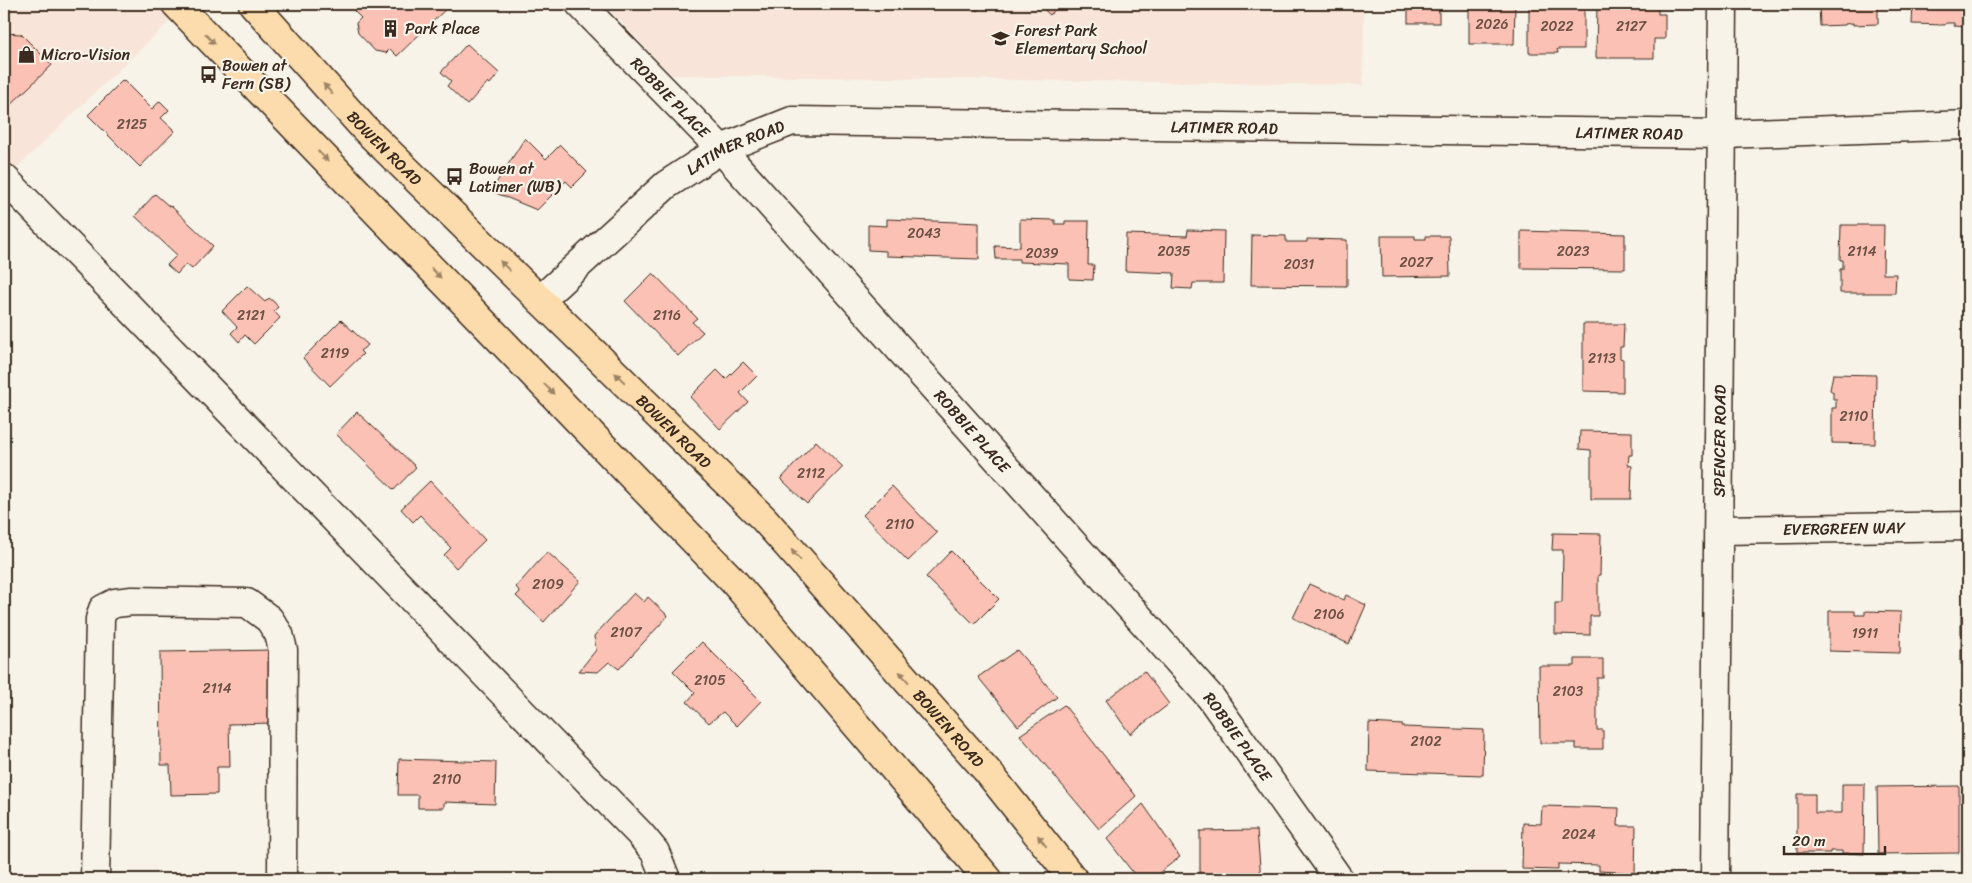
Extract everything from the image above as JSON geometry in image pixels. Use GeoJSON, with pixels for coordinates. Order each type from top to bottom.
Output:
{"type":"FeatureCollection","features":[{"type":"Feature","properties":{"kind":"main road"},"geometry":{"type":"LineString","coordinates":[[176,4],[734,582],[988,879]]}},
{"type":"Feature","properties":{"kind":"main road","name":"BOWEN ROAD"},"geometry":{"type":"LineString","coordinates":[[253,4],[363,127],[764,519],[988,772],[1073,879]]}},
{"type":"Feature","properties":{"kind":"main road"},"geometry":{"type":"LineString","coordinates":[[936,818],[963,870],[964,879]]}},
{"type":"Feature","properties":{"kind":"street","name":"ROBBIE PLACE"},"geometry":{"type":"LineString","coordinates":[[580,4],[721,149],[1211,698],[1339,879]]}},
{"type":"Feature","properties":{"kind":"street","name":"SPENCER ROAD"},"geometry":{"type":"LineString","coordinates":[[1715,879],[1723,4]]}},
{"type":"Feature","properties":{"kind":"street","name":"LATIMER ROAD"},"geometry":{"type":"LineString","coordinates":[[540,300],[666,185],[721,149],[792,121],[1723,134],[1968,125]]}},
{"type":"Feature","properties":{"kind":"street"},"geometry":{"type":"LineString","coordinates":[[4,178],[640,834],[655,852],[666,879]]}},
{"type":"Feature","properties":{"kind":"street","name":"EVERGREEN WAY"},"geometry":{"type":"LineString","coordinates":[[1719,530],[1968,526]]}},
{"type":"Feature","properties":{"kind":"street"},"geometry":{"type":"LineString","coordinates":[[95,879],[100,619],[103,609],[115,603],[132,601],[247,603],[268,619],[279,634],[283,650],[282,879]]}},
{"type":"Feature","properties":{"kind":"shaded area"},"geometry":{"type":"Polygon","coordinates":[[[4,4],[162,4],[175,16],[8,176],[4,172],[4,4]]]}},
{"type":"Feature","properties":{"kind":"shaded area","name":"Forest Park Elementary School"},"geometry":{"type":"Polygon","coordinates":[[[604,4],[1364,4],[1363,85],[672,75],[604,4]]]}},
{"type":"Feature","properties":{"kind":"building","name":"Park Place"},"geometry":{"type":"Polygon","coordinates":[[[362,4],[451,4],[397,56],[390,49],[386,53],[375,51],[358,33],[356,23],[361,18],[354,11],[362,4]]]}},
{"type":"Feature","properties":{"kind":"building"},"geometry":{"type":"Polygon","coordinates":[[[970,4],[984,4],[977,11],[970,4]]]}},
{"type":"Feature","properties":{"kind":"building"},"geometry":{"type":"Polygon","coordinates":[[[1038,4],[1060,4],[1050,15],[1038,4]]]}},
{"type":"Feature","properties":{"kind":"building"},"geometry":{"type":"Polygon","coordinates":[[[1408,4],[1439,4],[1439,23],[1408,23],[1408,4]]]}},
{"type":"Feature","properties":{"kind":"building"},"geometry":{"type":"Polygon","coordinates":[[[1469,4],[1515,4],[1514,44],[1469,44],[1469,4]]]}},
{"type":"Feature","properties":{"kind":"building"},"geometry":{"type":"Polygon","coordinates":[[[1529,4],[1584,4],[1584,49],[1557,49],[1558,53],[1529,53],[1529,4]]]}},
{"type":"Feature","properties":{"kind":"building"},"geometry":{"type":"Polygon","coordinates":[[[1597,4],[1658,4],[1658,14],[1665,14],[1665,39],[1654,39],[1654,58],[1596,58],[1597,4]]]}},
{"type":"Feature","properties":{"kind":"building"},"geometry":{"type":"Polygon","coordinates":[[[1819,4],[1878,4],[1878,24],[1853,25],[1853,23],[1820,26],[1819,4]]]}},
{"type":"Feature","properties":{"kind":"building"},"geometry":{"type":"Polygon","coordinates":[[[1913,4],[1968,4],[1968,27],[1954,26],[1954,23],[1946,23],[1945,25],[1912,24],[1913,4]]]}},
{"type":"Feature","properties":{"kind":"building"},"geometry":{"type":"Polygon","coordinates":[[[4,33],[21,34],[52,65],[4,111],[4,33]]]}},
{"type":"Feature","properties":{"kind":"building"},"geometry":{"type":"Polygon","coordinates":[[[467,44],[499,73],[467,105],[447,86],[451,81],[441,72],[467,44]]]}},
{"type":"Feature","properties":{"kind":"building"},"geometry":{"type":"Polygon","coordinates":[[[123,80],[152,109],[160,101],[169,110],[161,118],[175,131],[140,167],[88,115],[123,80]]]}},
{"type":"Feature","properties":{"kind":"building"},"geometry":{"type":"Polygon","coordinates":[[[525,138],[546,159],[560,145],[587,172],[572,187],[566,181],[537,210],[491,191],[525,138]]]}},
{"type":"Feature","properties":{"kind":"building"},"geometry":{"type":"Polygon","coordinates":[[[155,194],[171,206],[213,246],[192,269],[186,264],[177,274],[167,265],[177,255],[135,216],[155,194]]]}},
{"type":"Feature","properties":{"kind":"building"},"geometry":{"type":"Polygon","coordinates":[[[887,219],[979,223],[979,259],[886,256],[886,251],[868,250],[868,225],[887,226],[887,219]]]}},
{"type":"Feature","properties":{"kind":"building"},"geometry":{"type":"Polygon","coordinates":[[[1020,219],[1055,220],[1055,224],[1065,224],[1065,221],[1089,221],[1088,265],[1094,265],[1093,280],[1069,279],[1069,264],[1019,262],[1019,259],[996,259],[995,246],[1020,247],[1020,219]]]}},
{"type":"Feature","properties":{"kind":"building"},"geometry":{"type":"Polygon","coordinates":[[[1841,225],[1884,225],[1883,274],[1896,274],[1895,293],[1840,293],[1840,269],[1843,269],[1843,260],[1840,260],[1841,225]]]}},
{"type":"Feature","properties":{"kind":"building"},"geometry":{"type":"Polygon","coordinates":[[[1188,230],[1224,231],[1223,283],[1193,283],[1192,289],[1173,288],[1174,273],[1125,271],[1126,234],[1187,236],[1188,230]]]}},
{"type":"Feature","properties":{"kind":"building"},"geometry":{"type":"Polygon","coordinates":[[[1521,231],[1625,234],[1625,269],[1521,268],[1521,231]]]}},
{"type":"Feature","properties":{"kind":"building"},"geometry":{"type":"Polygon","coordinates":[[[1252,235],[1286,236],[1286,242],[1307,242],[1307,239],[1347,240],[1347,286],[1251,285],[1252,235]]]}},
{"type":"Feature","properties":{"kind":"building"},"geometry":{"type":"Polygon","coordinates":[[[1381,236],[1415,236],[1415,239],[1426,239],[1426,236],[1449,236],[1450,276],[1382,277],[1381,236]]]}},
{"type":"Feature","properties":{"kind":"building"},"geometry":{"type":"Polygon","coordinates":[[[653,273],[697,318],[692,322],[703,332],[678,356],[625,301],[653,273]]]}},
{"type":"Feature","properties":{"kind":"building"},"geometry":{"type":"Polygon","coordinates":[[[247,286],[265,302],[269,298],[274,302],[278,307],[274,311],[280,318],[254,344],[245,335],[239,342],[231,333],[237,327],[222,311],[247,286]]]}},
{"type":"Feature","properties":{"kind":"building"},"geometry":{"type":"Polygon","coordinates":[[[341,320],[368,345],[360,351],[363,354],[330,386],[303,358],[341,320]]]}},
{"type":"Feature","properties":{"kind":"building"},"geometry":{"type":"Polygon","coordinates":[[[1583,324],[1624,324],[1623,347],[1620,347],[1620,358],[1623,359],[1623,392],[1583,391],[1583,324]]]}},
{"type":"Feature","properties":{"kind":"building"},"geometry":{"type":"Polygon","coordinates":[[[743,362],[757,376],[740,393],[748,402],[720,429],[690,397],[717,370],[726,379],[743,362]]]}},
{"type":"Feature","properties":{"kind":"building"},"geometry":{"type":"Polygon","coordinates":[[[1833,374],[1876,375],[1875,444],[1832,443],[1832,408],[1836,408],[1836,399],[1833,399],[1833,392],[1830,390],[1833,374]]]}},
{"type":"Feature","properties":{"kind":"building"},"geometry":{"type":"Polygon","coordinates":[[[357,412],[416,467],[394,490],[336,434],[357,412]]]}},
{"type":"Feature","properties":{"kind":"building"},"geometry":{"type":"Polygon","coordinates":[[[1580,431],[1632,432],[1632,455],[1629,455],[1628,465],[1632,466],[1631,499],[1591,499],[1591,450],[1579,449],[1580,431]]]}},
{"type":"Feature","properties":{"kind":"building"},"geometry":{"type":"Polygon","coordinates":[[[816,441],[843,467],[807,504],[781,479],[816,441]]]}},
{"type":"Feature","properties":{"kind":"building"},"geometry":{"type":"Polygon","coordinates":[[[430,481],[485,540],[456,568],[444,555],[451,548],[420,515],[413,522],[401,509],[430,481]]]}},
{"type":"Feature","properties":{"kind":"building"},"geometry":{"type":"Polygon","coordinates":[[[892,486],[937,533],[908,561],[863,515],[892,486]]]}},
{"type":"Feature","properties":{"kind":"building"},"geometry":{"type":"Polygon","coordinates":[[[1553,533],[1601,534],[1598,616],[1590,616],[1590,635],[1555,634],[1555,603],[1562,603],[1563,550],[1552,550],[1553,533]]]}},
{"type":"Feature","properties":{"kind":"building"},"geometry":{"type":"Polygon","coordinates":[[[951,551],[999,599],[974,624],[926,577],[951,551]]]}},
{"type":"Feature","properties":{"kind":"building"},"geometry":{"type":"Polygon","coordinates":[[[547,552],[580,581],[544,622],[516,596],[520,592],[516,587],[547,552]]]}},
{"type":"Feature","properties":{"kind":"building"},"geometry":{"type":"Polygon","coordinates":[[[1309,584],[1344,600],[1346,595],[1366,605],[1349,644],[1293,618],[1309,584]]]}},
{"type":"Feature","properties":{"kind":"building"},"geometry":{"type":"Polygon","coordinates":[[[634,593],[644,602],[648,597],[668,616],[619,669],[609,662],[598,672],[579,671],[596,650],[594,636],[634,593]]]}},
{"type":"Feature","properties":{"kind":"building"},"geometry":{"type":"Polygon","coordinates":[[[1829,611],[1855,611],[1855,615],[1865,615],[1865,611],[1901,612],[1900,653],[1829,651],[1829,611]]]}},
{"type":"Feature","properties":{"kind":"building"},"geometry":{"type":"Polygon","coordinates":[[[1961,615],[1968,615],[1968,664],[1961,664],[1961,615]]]}},
{"type":"Feature","properties":{"kind":"building"},"geometry":{"type":"Polygon","coordinates":[[[702,642],[761,701],[737,726],[723,712],[709,723],[687,702],[695,693],[673,671],[702,642]]]}},
{"type":"Feature","properties":{"kind":"building"},"geometry":{"type":"Polygon","coordinates":[[[273,650],[274,723],[229,724],[230,767],[217,767],[217,794],[171,795],[170,765],[161,765],[160,652],[273,650]]]}},
{"type":"Feature","properties":{"kind":"building"},"geometry":{"type":"Polygon","coordinates":[[[1017,650],[1057,697],[1018,726],[978,677],[1017,650]]]}},
{"type":"Feature","properties":{"kind":"building"},"geometry":{"type":"Polygon","coordinates":[[[1575,659],[1603,659],[1603,678],[1597,678],[1597,730],[1603,730],[1603,749],[1576,749],[1576,743],[1540,743],[1539,666],[1575,666],[1575,659]]]}},
{"type":"Feature","properties":{"kind":"building"},"geometry":{"type":"Polygon","coordinates":[[[1144,671],[1169,704],[1130,734],[1106,700],[1144,671]]]}},
{"type":"Feature","properties":{"kind":"building"},"geometry":{"type":"Polygon","coordinates":[[[1064,705],[1136,796],[1099,829],[1020,735],[1064,705]]]}},
{"type":"Feature","properties":{"kind":"building"},"geometry":{"type":"Polygon","coordinates":[[[1369,723],[1403,725],[1403,727],[1484,730],[1483,775],[1368,771],[1369,723]]]}},
{"type":"Feature","properties":{"kind":"building"},"geometry":{"type":"Polygon","coordinates":[[[399,759],[496,762],[495,804],[444,802],[444,808],[418,808],[418,795],[398,795],[399,759]]]}},
{"type":"Feature","properties":{"kind":"building"},"geometry":{"type":"Polygon","coordinates":[[[1842,784],[1865,784],[1864,854],[1842,853],[1842,851],[1797,853],[1797,794],[1815,794],[1815,813],[1842,813],[1842,784]]]}},
{"type":"Feature","properties":{"kind":"building"},"geometry":{"type":"Polygon","coordinates":[[[1959,786],[1959,853],[1878,854],[1877,787],[1959,786]]]}},
{"type":"Feature","properties":{"kind":"building"},"geometry":{"type":"Polygon","coordinates":[[[1143,804],[1180,857],[1151,879],[1138,879],[1107,839],[1143,804]]]}},
{"type":"Feature","properties":{"kind":"building"},"geometry":{"type":"Polygon","coordinates":[[[1542,806],[1619,808],[1618,826],[1636,826],[1635,873],[1599,871],[1599,865],[1558,864],[1558,870],[1522,869],[1523,823],[1541,824],[1542,806]]]}},
{"type":"Feature","properties":{"kind":"building"},"geometry":{"type":"Polygon","coordinates":[[[1257,830],[1261,879],[1200,879],[1200,831],[1257,830]]]}},
{"type":"Feature","properties":{"kind":"place","name":"Park Place"},"geometry":{"type":"Point","coordinates":[391,28]}},
{"type":"Feature","properties":{"kind":"place","name":"Forest Park Elementary School"},"geometry":{"type":"Point","coordinates":[1001,39]}},
{"type":"Feature","properties":{"kind":"place","name":"Micro-Vision"},"geometry":{"type":"Point","coordinates":[27,54]}},
{"type":"Feature","properties":{"kind":"place","name":"Bowen at Fern (SB)"},"geometry":{"type":"Point","coordinates":[208,74]}},
{"type":"Feature","properties":{"kind":"place","name":"Bowen at Latimer (WB)"},"geometry":{"type":"Point","coordinates":[455,177]}}]}
